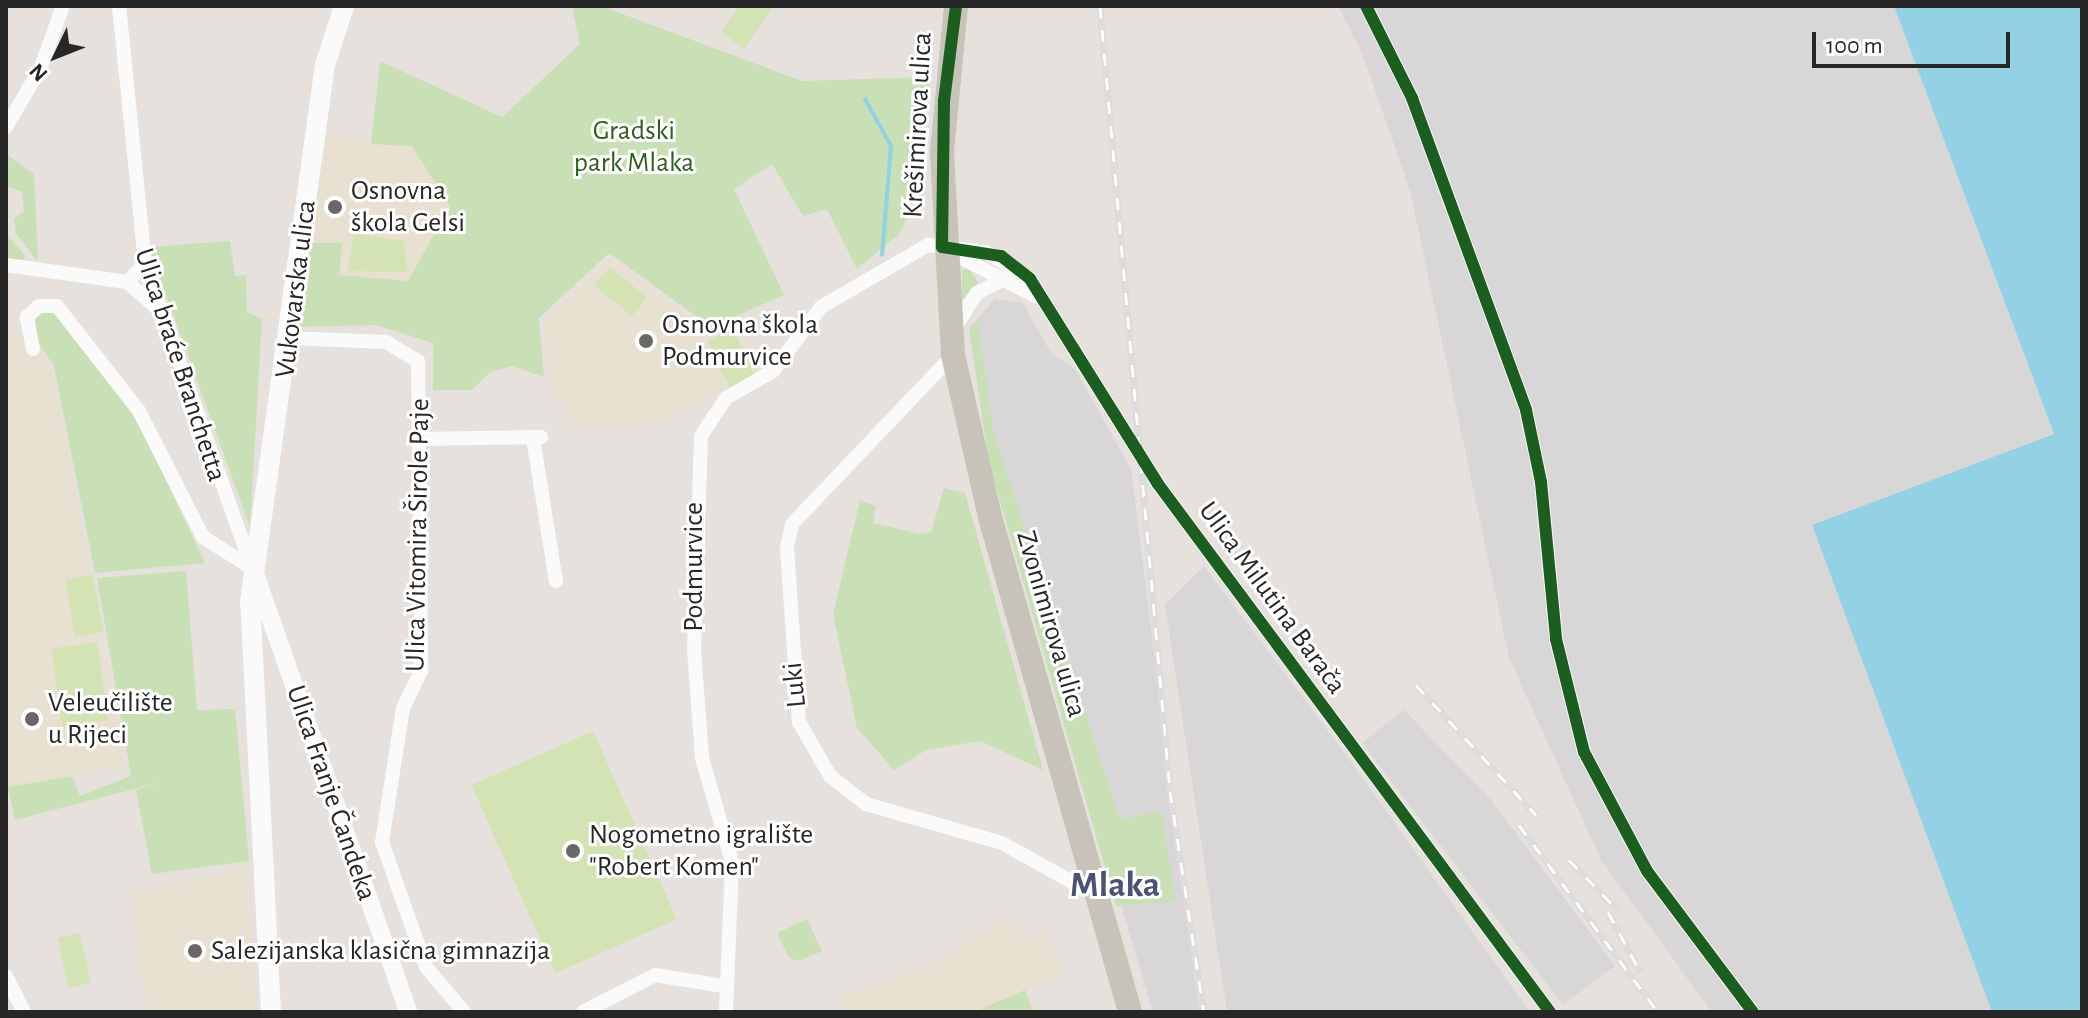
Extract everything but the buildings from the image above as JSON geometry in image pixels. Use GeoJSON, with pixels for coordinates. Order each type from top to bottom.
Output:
{"type":"FeatureCollection","features":[{"type":"Feature","properties":{"kind":"main road","name":"Vukovarska ulica"},"geometry":{"type":"LineString","coordinates":[[271,1012],[252,711],[255,574],[325,65],[344,6]]}},
{"type":"Feature","properties":{"kind":"main road","name":"Krešimirova ulica"},"geometry":{"type":"LineString","coordinates":[[942,247],[944,101],[956,6]]}},
{"type":"Feature","properties":{"kind":"main road","name":"Zvonimirova ulica"},"geometry":{"type":"LineString","coordinates":[[942,247],[953,353],[990,517],[1130,1012]]}},
{"type":"Feature","properties":{"kind":"street"},"geometry":{"type":"LineString","coordinates":[[6,127],[41,67],[63,6]]}},
{"type":"Feature","properties":{"kind":"street","name":"Ulica braće Branchetta"},"geometry":{"type":"LineString","coordinates":[[119,6],[145,264],[156,307],[228,513],[255,574]]}},
{"type":"Feature","properties":{"kind":"street"},"geometry":{"type":"LineString","coordinates":[[1366,6],[1412,98],[1526,410],[1541,482],[1556,639],[1573,717],[1622,831],[1753,1012]]}},
{"type":"Feature","properties":{"kind":"street"},"geometry":{"type":"LineString","coordinates":[[942,247],[1009,277],[1043,303]]}},
{"type":"Feature","properties":{"kind":"street","name":"Ulica Milutina Barača"},"geometry":{"type":"LineString","coordinates":[[942,247],[981,250],[1016,264],[1158,484],[1550,1012]]}},
{"type":"Feature","properties":{"kind":"street","name":"Podmurvice"},"geometry":{"type":"LineString","coordinates":[[726,1012],[723,986],[732,862],[702,758],[693,586],[698,450],[724,400],[773,371],[815,315],[913,248],[942,247]]}},
{"type":"Feature","properties":{"kind":"street"},"geometry":{"type":"LineString","coordinates":[[127,282],[145,264]]}},
{"type":"Feature","properties":{"kind":"street"},"geometry":{"type":"LineString","coordinates":[[6,265],[127,282],[156,307]]}},
{"type":"Feature","properties":{"kind":"street"},"geometry":{"type":"LineString","coordinates":[[953,353],[968,304],[1009,277]]}},
{"type":"Feature","properties":{"kind":"street"},"geometry":{"type":"LineString","coordinates":[[33,349],[27,317],[39,306],[57,306],[139,411],[203,537],[255,574]]}},
{"type":"Feature","properties":{"kind":"street","name":"Ulica Vitomira Širole Paje"},"geometry":{"type":"LineString","coordinates":[[288,338],[372,340],[411,350],[420,370],[421,671],[403,708],[382,842],[426,967],[464,1012]]}},
{"type":"Feature","properties":{"kind":"street","name":"Luki"},"geometry":{"type":"LineString","coordinates":[[953,353],[792,524],[787,561],[799,722],[830,776],[866,804],[1002,843],[1097,896]]}},
{"type":"Feature","properties":{"kind":"street"},"geometry":{"type":"LineString","coordinates":[[420,439],[537,438],[556,581]]}},
{"type":"Feature","properties":{"kind":"street"},"geometry":{"type":"LineString","coordinates":[[203,537],[226,530],[228,513]]}},
{"type":"Feature","properties":{"kind":"street","name":"Ulica Franje Čandeka"},"geometry":{"type":"LineString","coordinates":[[255,574],[408,1012]]}},
{"type":"Feature","properties":{"kind":"street"},"geometry":{"type":"LineString","coordinates":[[583,1012],[655,975],[723,986]]}},
{"type":"Feature","properties":{"kind":"street"},"geometry":{"type":"LineString","coordinates":[[6,976],[24,1012]]}},
{"type":"Feature","properties":{"kind":"shaded area"},"geometry":{"type":"Polygon","coordinates":[[[1338,6],[1894,6],[2054,434],[1812,526],[1992,1012],[1712,1012],[1601,860],[1509,658],[1410,190],[1362,53],[1338,6]]]}},
{"type":"Feature","properties":{"kind":"shaded area"},"geometry":{"type":"Polygon","coordinates":[[[327,136],[411,146],[450,205],[408,282],[339,275],[307,243],[327,136]]]}},
{"type":"Feature","properties":{"kind":"shaded area","name":"Osnovna škola Podmurvice"},"geometry":{"type":"Polygon","coordinates":[[[611,257],[696,322],[711,328],[735,317],[756,354],[758,376],[654,424],[579,429],[548,388],[543,321],[611,257]]]}},
{"type":"Feature","properties":{"kind":"shaded area"},"geometry":{"type":"Polygon","coordinates":[[[995,299],[1023,303],[1051,353],[1075,369],[1131,469],[1199,1012],[1153,1012],[989,462],[969,328],[995,299]]]}},
{"type":"Feature","properties":{"kind":"shaded area"},"geometry":{"type":"Polygon","coordinates":[[[6,330],[36,342],[54,372],[125,766],[8,787],[6,330]]]}},
{"type":"Feature","properties":{"kind":"shaded area"},"geometry":{"type":"Polygon","coordinates":[[[1204,566],[1349,759],[1530,1012],[1227,1012],[1165,605],[1204,566]]]}},
{"type":"Feature","properties":{"kind":"shaded area"},"geometry":{"type":"Polygon","coordinates":[[[1404,710],[1492,801],[1615,966],[1563,1005],[1362,743],[1404,710]]]}},
{"type":"Feature","properties":{"kind":"shaded area","name":"Salezijanska klasična gimnazija"},"geometry":{"type":"Polygon","coordinates":[[[246,868],[257,1012],[147,1012],[130,894],[246,868]]]}},
{"type":"Feature","properties":{"kind":"shaded area"},"geometry":{"type":"Polygon","coordinates":[[[1007,915],[1026,941],[1045,928],[1063,974],[979,1012],[848,1012],[841,997],[943,959],[1007,915]]]}},
{"type":"Feature","properties":{"kind":"green space","name":"Gradski park Mlaka"},"geometry":{"type":"Polygon","coordinates":[[[572,6],[601,6],[802,81],[929,77],[913,203],[900,233],[857,269],[827,209],[803,216],[772,164],[734,189],[784,295],[711,327],[609,253],[539,318],[544,377],[512,366],[490,372],[472,390],[433,390],[433,343],[376,325],[296,327],[307,243],[342,243],[339,275],[408,281],[450,206],[412,146],[371,144],[380,61],[502,117],[580,44],[572,6]]]}},
{"type":"Feature","properties":{"kind":"green space"},"geometry":{"type":"Polygon","coordinates":[[[739,6],[774,6],[744,49],[721,32],[739,6]]]}},
{"type":"Feature","properties":{"kind":"green space"},"geometry":{"type":"Polygon","coordinates":[[[6,154],[34,174],[38,262],[16,233],[14,219],[24,212],[22,192],[6,186],[6,154]]]}},
{"type":"Feature","properties":{"kind":"green space"},"geometry":{"type":"Polygon","coordinates":[[[6,233],[25,256],[23,260],[6,258],[6,233]]]}},
{"type":"Feature","properties":{"kind":"green space"},"geometry":{"type":"Polygon","coordinates":[[[354,234],[404,241],[407,272],[348,271],[354,234]]]}},
{"type":"Feature","properties":{"kind":"green space"},"geometry":{"type":"Polygon","coordinates":[[[230,241],[235,276],[246,275],[247,313],[262,318],[250,527],[149,247],[230,241]]]}},
{"type":"Feature","properties":{"kind":"green space"},"geometry":{"type":"Polygon","coordinates":[[[610,267],[647,298],[631,316],[595,285],[610,267]]]}},
{"type":"Feature","properties":{"kind":"green space"},"geometry":{"type":"Polygon","coordinates":[[[968,267],[978,283],[962,300],[962,271],[968,267]]]}},
{"type":"Feature","properties":{"kind":"green space"},"geometry":{"type":"Polygon","coordinates":[[[45,312],[56,314],[134,413],[205,563],[95,573],[54,366],[34,337],[36,316],[45,312]]]}},
{"type":"Feature","properties":{"kind":"green space"},"geometry":{"type":"Polygon","coordinates":[[[978,322],[994,434],[1120,819],[1161,811],[1176,901],[1116,906],[989,462],[969,328],[978,322]]]}},
{"type":"Feature","properties":{"kind":"green space"},"geometry":{"type":"Polygon","coordinates":[[[733,329],[755,377],[730,389],[708,341],[733,329]]]}},
{"type":"Feature","properties":{"kind":"green space"},"geometry":{"type":"Polygon","coordinates":[[[944,488],[965,493],[1043,770],[980,741],[926,750],[894,770],[857,728],[833,614],[860,500],[876,506],[873,523],[920,534],[931,532],[944,488]]]}},
{"type":"Feature","properties":{"kind":"green space"},"geometry":{"type":"Polygon","coordinates":[[[186,571],[197,710],[235,709],[249,861],[152,874],[136,790],[161,782],[15,820],[8,787],[72,776],[80,796],[131,776],[97,578],[186,571]]]}},
{"type":"Feature","properties":{"kind":"green space"},"geometry":{"type":"Polygon","coordinates":[[[93,575],[103,632],[75,637],[65,580],[93,575]]]}},
{"type":"Feature","properties":{"kind":"green space"},"geometry":{"type":"Polygon","coordinates":[[[97,642],[108,720],[62,727],[51,648],[97,642]]]}},
{"type":"Feature","properties":{"kind":"green space","name":"Nogometno igralište \"Robert Komen\""},"geometry":{"type":"Polygon","coordinates":[[[593,731],[677,919],[555,973],[471,785],[593,731]]]}},
{"type":"Feature","properties":{"kind":"green space"},"geometry":{"type":"Polygon","coordinates":[[[807,919],[822,951],[799,961],[789,958],[777,933],[807,919]]]}},
{"type":"Feature","properties":{"kind":"green space"},"geometry":{"type":"Polygon","coordinates":[[[80,933],[91,983],[68,988],[58,938],[80,933]]]}},
{"type":"Feature","properties":{"kind":"green space"},"geometry":{"type":"Polygon","coordinates":[[[1025,990],[1033,1012],[979,1012],[985,1007],[1025,990]]]}},
{"type":"Feature","properties":{"kind":"water"},"geometry":{"type":"Polygon","coordinates":[[[1894,6],[2082,6],[2082,1012],[1992,1012],[1812,525],[2054,434],[1894,6]]]}},
{"type":"Feature","properties":{"kind":"waterway"},"geometry":{"type":"LineString","coordinates":[[865,99],[891,146],[882,255]]}},
{"type":"Feature","properties":{"kind":"railway"},"geometry":{"type":"LineString","coordinates":[[1100,6],[1170,791],[1204,1012]]}},
{"type":"Feature","properties":{"kind":"railway"},"geometry":{"type":"LineString","coordinates":[[1416,685],[1536,815]]}},
{"type":"Feature","properties":{"kind":"railway"},"geometry":{"type":"LineString","coordinates":[[1519,825],[1658,1012]]}},
{"type":"Feature","properties":{"kind":"railway"},"geometry":{"type":"LineString","coordinates":[[1569,860],[1619,911]]}},
{"type":"Feature","properties":{"kind":"railway"},"geometry":{"type":"LineString","coordinates":[[1608,912],[1641,973]]}},
{"type":"Feature","properties":{"kind":"cycle path"},"geometry":{"type":"LineString","coordinates":[[956,6],[944,101],[942,247],[1001,256],[1030,279],[1158,484],[1550,1012]]}},
{"type":"Feature","properties":{"kind":"cycle path"},"geometry":{"type":"LineString","coordinates":[[1366,6],[1412,98],[1526,410],[1541,482],[1556,639],[1584,752],[1647,871],[1753,1012]]}},
{"type":"Feature","properties":{"kind":"place","name":"Osnovna škola Gelsi"},"geometry":{"type":"Point","coordinates":[335,207]}},
{"type":"Feature","properties":{"kind":"place","name":"Osnovna škola Podmurvice"},"geometry":{"type":"Point","coordinates":[646,341]}},
{"type":"Feature","properties":{"kind":"place","name":"Veleučilište u Rijeci"},"geometry":{"type":"Point","coordinates":[32,719]}},
{"type":"Feature","properties":{"kind":"place","name":"Nogometno igralište \"Robert Komen\""},"geometry":{"type":"Point","coordinates":[573,851]}},
{"type":"Feature","properties":{"kind":"place","name":"Salezijanska klasična gimnazija"},"geometry":{"type":"Point","coordinates":[195,951]}},
{"type":"Feature","properties":{"kind":"district","name":"Mlaka"},"geometry":{"type":"Point","coordinates":[1115,886]}}]}
